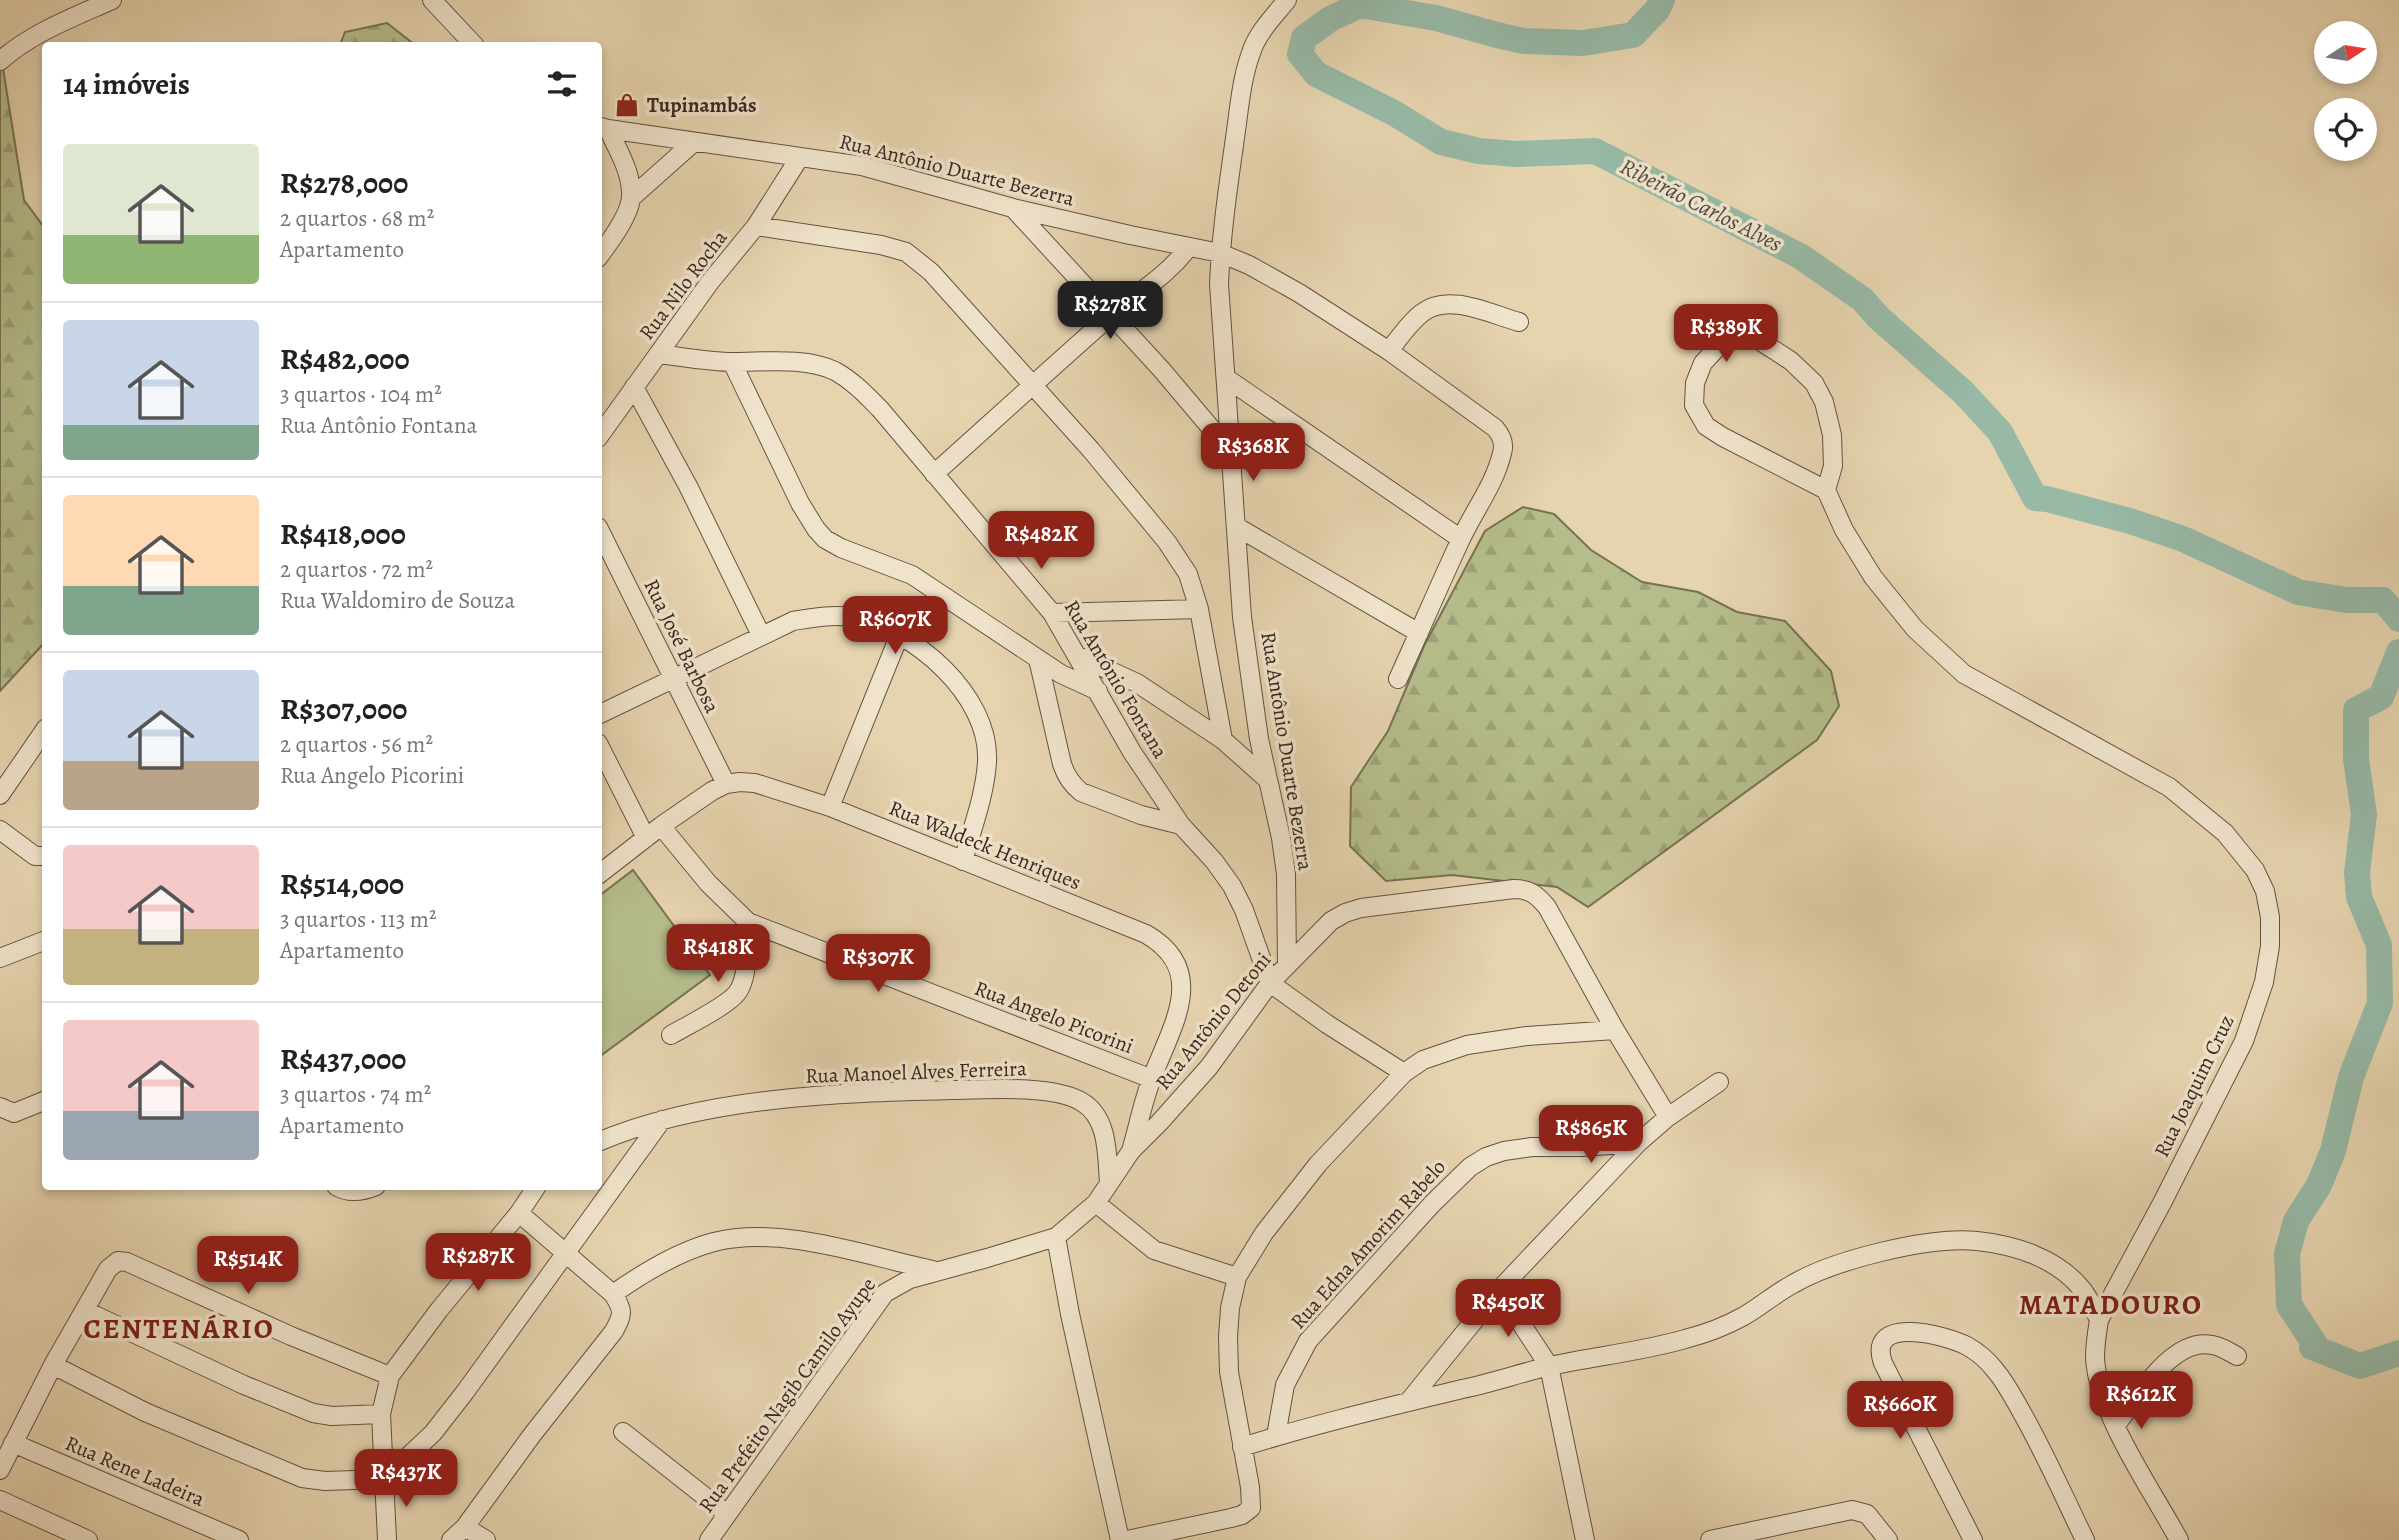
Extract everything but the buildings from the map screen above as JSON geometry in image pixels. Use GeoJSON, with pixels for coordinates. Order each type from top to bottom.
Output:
{"type":"FeatureCollection","features":[{"type":"Feature","properties":{"kind":"street"},"geometry":{"type":"LineString","coordinates":[[0,61],[39,35],[112,0]]}},
{"type":"Feature","properties":{"kind":"street"},"geometry":{"type":"LineString","coordinates":[[432,0],[471,42]]}},
{"type":"Feature","properties":{"kind":"street","name":"Rua Antônio Duarte Bezerra"},"geometry":{"type":"LineString","coordinates":[[1287,0],[1266,26],[1251,52],[1237,120],[1220,253],[1219,284],[1242,617],[1259,739],[1281,838],[1286,874],[1287,964]]}},
{"type":"Feature","properties":{"kind":"street"},"geometry":{"type":"LineString","coordinates":[[603,128],[624,163],[631,198]]}},
{"type":"Feature","properties":{"kind":"street","name":"Rua Antônio Duarte Bezerra"},"geometry":{"type":"LineString","coordinates":[[603,128],[862,166],[1013,208],[1220,253]]}},
{"type":"Feature","properties":{"kind":"street"},"geometry":{"type":"LineString","coordinates":[[602,252],[620,225],[631,198],[694,142]]}},
{"type":"Feature","properties":{"kind":"street","name":"Rua Nilo Rocha"},"geometry":{"type":"LineString","coordinates":[[602,432],[710,282],[756,226],[800,157]]}},
{"type":"Feature","properties":{"kind":"street"},"geometry":{"type":"LineString","coordinates":[[1013,208],[1112,315],[1232,453]]}},
{"type":"Feature","properties":{"kind":"street"},"geometry":{"type":"LineString","coordinates":[[756,226],[881,245],[906,252],[931,272],[1091,450],[1167,542],[1188,574],[1199,609],[1223,740]]}},
{"type":"Feature","properties":{"kind":"street"},"geometry":{"type":"LineString","coordinates":[[934,474],[1112,315],[1174,266],[1189,247]]}},
{"type":"Feature","properties":{"kind":"street"},"geometry":{"type":"LineString","coordinates":[[1220,253],[1249,265],[1299,293],[1389,351],[1499,432],[1503,451],[1495,474],[1461,538],[1398,679]]}},
{"type":"Feature","properties":{"kind":"street"},"geometry":{"type":"LineString","coordinates":[[1389,351],[1413,320],[1435,305],[1451,304],[1519,322]]}},
{"type":"Feature","properties":{"kind":"street"},"geometry":{"type":"LineString","coordinates":[[1735,335],[1756,338],[1791,361],[1814,383],[1824,402],[1832,435],[1833,466],[1826,490],[1723,438],[1706,426],[1698,415],[1693,398],[1695,383],[1703,363],[1727,337],[1735,335]]}},
{"type":"Feature","properties":{"kind":"street","name":"Rua Antônio Fontana"},"geometry":{"type":"LineString","coordinates":[[659,354],[732,362],[815,364],[834,371],[855,384],[880,409],[1052,613],[1132,752],[1181,825],[1233,886],[1270,983]]}},
{"type":"Feature","properties":{"kind":"street"},"geometry":{"type":"LineString","coordinates":[[732,362],[800,503],[825,539],[841,548],[912,575],[1061,674],[1098,691]]}},
{"type":"Feature","properties":{"kind":"street"},"geometry":{"type":"LineString","coordinates":[[1226,378],[1461,538]]}},
{"type":"Feature","properties":{"kind":"street"},"geometry":{"type":"LineString","coordinates":[[634,387],[688,486],[761,635]]}},
{"type":"Feature","properties":{"kind":"street","name":"Rua Joaquim Cruz"},"geometry":{"type":"LineString","coordinates":[[1826,490],[1844,530],[1874,576],[1914,629],[1934,648],[1964,674],[2169,787],[2225,833],[2255,870],[2265,891],[2270,917],[2270,946],[2264,982],[2244,1041],[2099,1320],[2095,1359],[2099,1382],[2116,1425],[2179,1540]]}},
{"type":"Feature","properties":{"kind":"street"},"geometry":{"type":"LineString","coordinates":[[1237,527],[1419,633]]}},
{"type":"Feature","properties":{"kind":"street","name":"Rua José Barbosa"},"geometry":{"type":"LineString","coordinates":[[602,535],[726,784]]}},
{"type":"Feature","properties":{"kind":"street"},"geometry":{"type":"LineString","coordinates":[[1052,613],[1199,609]]}},
{"type":"Feature","properties":{"kind":"street"},"geometry":{"type":"LineString","coordinates":[[602,713],[793,621],[820,617],[850,617],[876,625],[900,636],[946,670],[971,701],[984,730],[987,762],[977,814],[963,861]]}},
{"type":"Feature","properties":{"kind":"street"},"geometry":{"type":"LineString","coordinates":[[830,807],[900,636]]}},
{"type":"Feature","properties":{"kind":"street"},"geometry":{"type":"LineString","coordinates":[[1078,656],[1137,683],[1223,740],[1268,780]]}},
{"type":"Feature","properties":{"kind":"street"},"geometry":{"type":"LineString","coordinates":[[1038,659],[1062,764],[1073,786],[1081,792],[1141,816],[1181,825]]}},
{"type":"Feature","properties":{"kind":"street"},"geometry":{"type":"LineString","coordinates":[[0,795],[42,734]]}},
{"type":"Feature","properties":{"kind":"street"},"geometry":{"type":"LineString","coordinates":[[602,751],[646,838]]}},
{"type":"Feature","properties":{"kind":"street","name":"Rua Waldeck Henriques"},"geometry":{"type":"LineString","coordinates":[[726,784],[755,783],[830,807],[1158,941],[1170,953],[1181,983],[1181,1001],[1175,1024],[1152,1079],[1131,1151]]}},
{"type":"Feature","properties":{"kind":"street"},"geometry":{"type":"LineString","coordinates":[[602,872],[661,826],[726,784]]}},
{"type":"Feature","properties":{"kind":"street","name":"Rua Angelo Picorini"},"geometry":{"type":"LineString","coordinates":[[661,826],[708,883],[748,922],[1152,1079]]}},
{"type":"Feature","properties":{"kind":"street"},"geometry":{"type":"LineString","coordinates":[[0,830],[42,857]]}},
{"type":"Feature","properties":{"kind":"street","name":"Rua Antônio Detoni"},"geometry":{"type":"LineString","coordinates":[[1131,1151],[1159,1124],[1209,1067],[1287,964],[1331,921],[1361,908],[1524,889],[1536,895],[1547,907],[1615,1030]]}},
{"type":"Feature","properties":{"kind":"street"},"geometry":{"type":"LineString","coordinates":[[670,1035],[737,994],[745,966],[748,922]]}},
{"type":"Feature","properties":{"kind":"street"},"geometry":{"type":"LineString","coordinates":[[0,958],[42,942]]}},
{"type":"Feature","properties":{"kind":"street"},"geometry":{"type":"LineString","coordinates":[[1270,983],[1404,1073]]}},
{"type":"Feature","properties":{"kind":"street"},"geometry":{"type":"LineString","coordinates":[[1127,1540],[1248,1512],[1252,1501],[1229,1371],[1230,1308],[1237,1277],[1264,1233],[1318,1164],[1404,1073],[1423,1060],[1467,1045],[1615,1030],[1668,1116]]}},
{"type":"Feature","properties":{"kind":"street"},"geometry":{"type":"LineString","coordinates":[[1409,1401],[1499,1290],[1638,1143],[1668,1116],[1719,1082]]}},
{"type":"Feature","properties":{"kind":"street","name":"Rua Manoel Alves Ferreira"},"geometry":{"type":"LineString","coordinates":[[602,1141],[662,1120],[750,1103],[853,1092],[1026,1090],[1082,1101],[1100,1122],[1105,1141],[1109,1184]]}},
{"type":"Feature","properties":{"kind":"street"},"geometry":{"type":"LineString","coordinates":[[5,1114],[42,1102]]}},
{"type":"Feature","properties":{"kind":"street"},"geometry":{"type":"LineString","coordinates":[[53,1365],[145,1412],[302,1478],[325,1481],[384,1479],[433,1433],[501,1346],[662,1120]]}},
{"type":"Feature","properties":{"kind":"street","name":"Rua Edna Amorim Rabelo"},"geometry":{"type":"LineString","coordinates":[[1276,1436],[1285,1385],[1308,1341],[1413,1224],[1470,1167],[1486,1157],[1504,1151],[1532,1147],[1638,1143]]}},
{"type":"Feature","properties":{"kind":"street","name":"Rua Prefeito Nagib Camilo Ayupe"},"geometry":{"type":"LineString","coordinates":[[709,1540],[885,1293],[911,1279],[938,1270],[1056,1237],[1096,1203],[1131,1151]]}},
{"type":"Feature","properties":{"kind":"street"},"geometry":{"type":"LineString","coordinates":[[342,1190],[360,1190]]}},
{"type":"Feature","properties":{"kind":"street"},"geometry":{"type":"LineString","coordinates":[[387,1540],[381,1414],[390,1376],[439,1310],[519,1213],[532,1190]]}},
{"type":"Feature","properties":{"kind":"street"},"geometry":{"type":"LineString","coordinates":[[1096,1203],[1154,1250],[1237,1277]]}},
{"type":"Feature","properties":{"kind":"street"},"geometry":{"type":"LineString","coordinates":[[451,1540],[465,1527],[614,1331],[622,1316],[619,1303],[613,1294],[519,1213]]}},
{"type":"Feature","properties":{"kind":"street"},"geometry":{"type":"LineString","coordinates":[[1056,1237],[1120,1540]]}},
{"type":"Feature","properties":{"kind":"street"},"geometry":{"type":"LineString","coordinates":[[613,1294],[634,1279],[681,1255],[714,1242],[744,1238],[822,1243],[938,1270]]}},
{"type":"Feature","properties":{"kind":"street"},"geometry":{"type":"LineString","coordinates":[[1242,1447],[1549,1366],[1687,1339],[1726,1325],[1814,1273],[1875,1255],[1944,1241],[1977,1241],[2041,1257],[2060,1267],[2082,1289],[2099,1320]]}},
{"type":"Feature","properties":{"kind":"street"},"geometry":{"type":"LineString","coordinates":[[0,1470],[53,1365],[112,1264],[118,1261],[127,1262],[291,1336],[390,1376]]}},
{"type":"Feature","properties":{"kind":"street"},"geometry":{"type":"LineString","coordinates":[[1499,1290],[1549,1366],[1585,1540]]}},
{"type":"Feature","properties":{"kind":"street"},"geometry":{"type":"LineString","coordinates":[[86,1311],[244,1385],[313,1413],[332,1416],[381,1414]]}},
{"type":"Feature","properties":{"kind":"street"},"geometry":{"type":"LineString","coordinates":[[1973,1540],[1883,1363],[1880,1351],[1883,1340],[1908,1331],[1943,1337],[1966,1345],[1982,1356],[2004,1382],[2034,1435],[2085,1540]]}},
{"type":"Feature","properties":{"kind":"street"},"geometry":{"type":"LineString","coordinates":[[2116,1425],[2158,1371],[2175,1354],[2203,1344],[2215,1345],[2237,1356]]}},
{"type":"Feature","properties":{"kind":"street"},"geometry":{"type":"LineString","coordinates":[[623,1432],[726,1514]]}},
{"type":"Feature","properties":{"kind":"street","name":"Rua Rene Ladeira"},"geometry":{"type":"LineString","coordinates":[[13,1443],[239,1540]]}},
{"type":"Feature","properties":{"kind":"street"},"geometry":{"type":"LineString","coordinates":[[0,1500],[88,1540]]}},
{"type":"Feature","properties":{"kind":"street"},"geometry":{"type":"LineString","coordinates":[[1710,1540],[1852,1510],[1867,1514],[1885,1535]]}},
{"type":"Feature","properties":{"kind":"street"},"geometry":{"type":"LineString","coordinates":[[465,1527],[486,1540]]}},
{"type":"Feature","properties":{"kind":"green space"},"geometry":{"type":"Polygon","coordinates":[[[387,23],[411,42],[341,42],[345,32],[387,23]]]}},
{"type":"Feature","properties":{"kind":"green space"},"geometry":{"type":"Polygon","coordinates":[[[0,50],[24,200],[42,225],[42,645],[0,691],[0,50]]]}},
{"type":"Feature","properties":{"kind":"green space"},"geometry":{"type":"Polygon","coordinates":[[[1523,507],[1554,514],[1591,550],[1642,582],[1698,592],[1737,612],[1785,621],[1831,671],[1839,706],[1817,740],[1588,907],[1557,887],[1452,875],[1386,881],[1350,846],[1351,787],[1388,731],[1424,646],[1485,531],[1523,507]]]}},
{"type":"Feature","properties":{"kind":"green space"},"geometry":{"type":"Polygon","coordinates":[[[633,870],[710,975],[602,1055],[602,894],[633,870]]]}},
{"type":"Feature","properties":{"kind":"waterway","name":"Ribeirão Carlos Alves"},"geometry":{"type":"LineString","coordinates":[[1662,0],[1657,10],[1633,35],[1583,43],[1524,41],[1436,18],[1360,5],[1330,19],[1304,38],[1300,54],[1316,74],[1394,113],[1441,142],[1479,151],[1516,154],[1595,151],[1800,256],[1862,299],[1879,318],[1963,392],[2000,432],[2035,498],[2130,521],[2183,539],[2298,592],[2346,600],[2383,600],[2399,619]]}},
{"type":"Feature","properties":{"kind":"waterway","name":"Ribeirão Carlos Alves"},"geometry":{"type":"LineString","coordinates":[[2399,652],[2381,697],[2356,710],[2356,759],[2364,814],[2357,873],[2359,897],[2379,945],[2380,1003],[2351,1077],[2333,1151],[2319,1185],[2296,1221],[2287,1254],[2289,1305],[2316,1346],[2312,1347],[2360,1366],[2399,1353]]}},
{"type":"Feature","properties":{"kind":"place","name":"Tupinambás"},"geometry":{"type":"Point","coordinates":[627,105]}},
{"type":"Feature","properties":{"kind":"district","name":"MATADOURO"},"geometry":{"type":"Point","coordinates":[2111,1305]}},
{"type":"Feature","properties":{"kind":"district","name":"CENTENÁRIO"},"geometry":{"type":"Point","coordinates":[179,1329]}}]}
